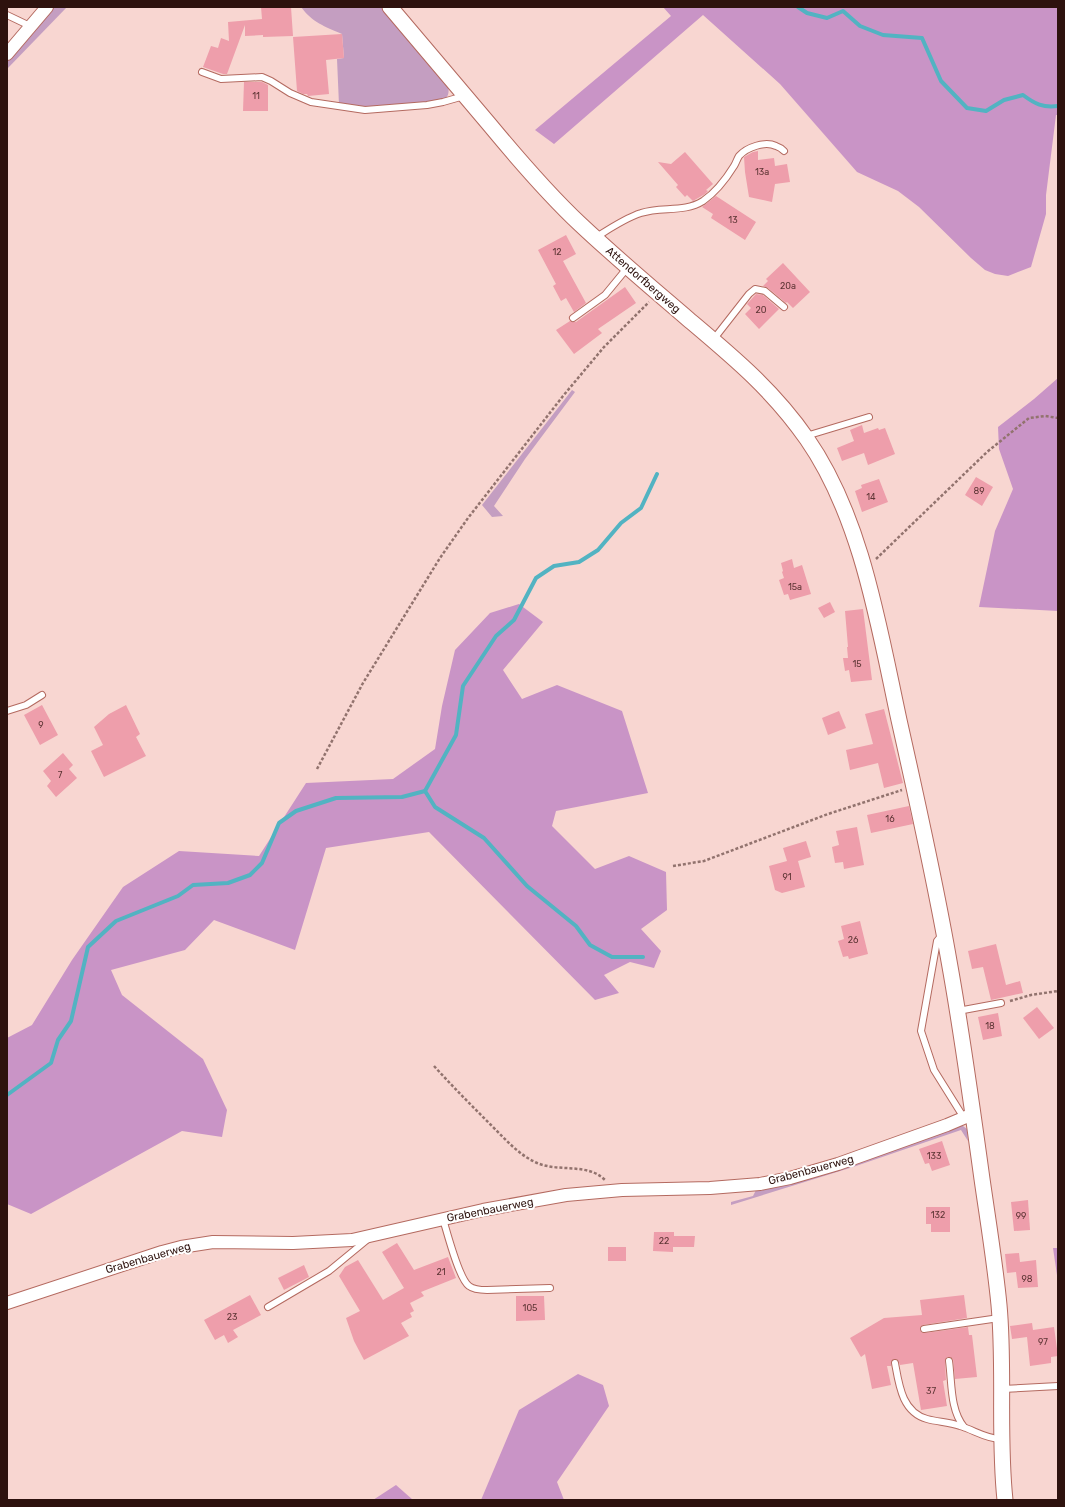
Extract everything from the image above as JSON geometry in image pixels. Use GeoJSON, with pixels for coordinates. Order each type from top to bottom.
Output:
{"type":"FeatureCollection","features":[{"type":"Feature","properties":{"kind":"street"},"geometry":{"type":"LineString","coordinates":[[7,54],[47,7]]}},
{"type":"Feature","properties":{"kind":"street","name":"Attendorfbergweg"},"geometry":{"type":"LineString","coordinates":[[390,7],[536,180],[594,238],[744,366],[769,391],[805,436],[818,456],[834,488],[865,570],[879,626],[914,786],[944,933],[958,1011],[969,1116],[1000,1318],[1002,1389],[1001,1439],[1005,1500]]}},
{"type":"Feature","properties":{"kind":"street","name":"Grabenbauerweg"},"geometry":{"type":"LineString","coordinates":[[7,1303],[181,1247],[220,1242],[328,1242],[372,1236],[483,1210],[566,1195],[610,1191],[734,1187],[790,1178],[838,1164],[969,1116]]}},
{"type":"Feature","properties":{"kind":"lane"},"geometry":{"type":"LineString","coordinates":[[7,15],[30,26]]}},
{"type":"Feature","properties":{"kind":"lane"},"geometry":{"type":"LineString","coordinates":[[202,72],[220,79],[262,77],[290,93],[311,102],[365,110],[427,105],[465,96]]}},
{"type":"Feature","properties":{"kind":"lane"},"geometry":{"type":"LineString","coordinates":[[594,238],[641,212],[687,208],[704,201],[716,191],[726,179],[739,156],[750,148],[767,144],[776,146],[784,151]]}},
{"type":"Feature","properties":{"kind":"lane"},"geometry":{"type":"LineString","coordinates":[[573,318],[605,296],[628,268]]}},
{"type":"Feature","properties":{"kind":"lane"},"geometry":{"type":"LineString","coordinates":[[713,340],[749,294],[755,289],[765,291],[784,307]]}},
{"type":"Feature","properties":{"kind":"lane"},"geometry":{"type":"LineString","coordinates":[[805,436],[869,416]]}},
{"type":"Feature","properties":{"kind":"lane"},"geometry":{"type":"LineString","coordinates":[[7,711],[26,705],[42,695]]}},
{"type":"Feature","properties":{"kind":"lane"},"geometry":{"type":"LineString","coordinates":[[944,933],[938,941],[921,1031],[934,1070],[969,1116]]}},
{"type":"Feature","properties":{"kind":"lane"},"geometry":{"type":"LineString","coordinates":[[958,1011],[1001,1003]]}},
{"type":"Feature","properties":{"kind":"lane"},"geometry":{"type":"LineString","coordinates":[[443,1219],[463,1278],[469,1286],[479,1290],[550,1288]]}},
{"type":"Feature","properties":{"kind":"lane"},"geometry":{"type":"LineString","coordinates":[[268,1307],[329,1271],[372,1236]]}},
{"type":"Feature","properties":{"kind":"lane"},"geometry":{"type":"LineString","coordinates":[[924,1329],[1000,1318]]}},
{"type":"Feature","properties":{"kind":"lane"},"geometry":{"type":"LineString","coordinates":[[950,1362],[955,1410],[959,1421],[964,1427]]}},
{"type":"Feature","properties":{"kind":"lane"},"geometry":{"type":"LineString","coordinates":[[895,1364],[903,1396],[911,1411],[926,1419],[964,1427],[988,1437],[1001,1439]]}},
{"type":"Feature","properties":{"kind":"lane"},"geometry":{"type":"LineString","coordinates":[[1002,1389],[1058,1386]]}},
{"type":"Feature","properties":{"kind":"path"},"geometry":{"type":"LineString","coordinates":[[316,769],[362,683],[440,558],[468,518],[563,396],[604,347],[658,293]]}},
{"type":"Feature","properties":{"kind":"path"},"geometry":{"type":"LineString","coordinates":[[865,570],[987,452],[1029,418],[1045,416],[1058,418]]}},
{"type":"Feature","properties":{"kind":"path"},"geometry":{"type":"LineString","coordinates":[[674,866],[704,861],[828,814],[914,786]]}},
{"type":"Feature","properties":{"kind":"path"},"geometry":{"type":"LineString","coordinates":[[1001,1003],[1031,995],[1058,991]]}},
{"type":"Feature","properties":{"kind":"path"},"geometry":{"type":"LineString","coordinates":[[434,1066],[463,1098],[511,1146],[522,1154],[534,1162],[543,1165],[589,1171],[598,1174],[605,1179],[610,1191]]}},
{"type":"Feature","properties":{"kind":"shaded area"},"geometry":{"type":"Polygon","coordinates":[[[53,7],[67,7],[7,69],[7,61],[53,7]]]}},
{"type":"Feature","properties":{"kind":"shaded area"},"geometry":{"type":"Polygon","coordinates":[[[301,7],[381,7],[448,86],[447,97],[432,103],[395,107],[364,108],[339,105],[337,59],[344,58],[342,34],[314,20],[301,7]]]}},
{"type":"Feature","properties":{"kind":"shaded area"},"geometry":{"type":"Polygon","coordinates":[[[663,7],[1058,7],[1058,115],[1056,115],[1046,195],[1046,214],[1031,267],[1008,276],[995,274],[985,270],[919,207],[898,191],[857,172],[780,84],[703,15],[554,144],[535,130],[671,16],[663,7]]]}},
{"type":"Feature","properties":{"kind":"shaded area"},"geometry":{"type":"Polygon","coordinates":[[[1058,378],[1058,611],[979,607],[995,531],[1013,489],[999,449],[998,427],[1058,378]]]}},
{"type":"Feature","properties":{"kind":"shaded area"},"geometry":{"type":"Polygon","coordinates":[[[572,390],[575,392],[525,459],[494,506],[503,516],[492,517],[482,505],[572,390]]]}},
{"type":"Feature","properties":{"kind":"shaded area"},"geometry":{"type":"Polygon","coordinates":[[[519,604],[543,622],[503,670],[522,699],[557,685],[622,711],[648,793],[556,811],[552,826],[595,869],[629,856],[666,872],[667,910],[641,929],[661,951],[654,968],[630,962],[604,975],[619,993],[595,1000],[429,832],[326,848],[295,950],[214,920],[185,950],[111,970],[122,995],[203,1059],[227,1110],[222,1137],[182,1131],[31,1214],[7,1204],[7,1038],[32,1025],[72,960],[123,887],[179,851],[259,856],[306,783],[393,779],[435,749],[442,706],[455,650],[490,613],[519,604]]]}},
{"type":"Feature","properties":{"kind":"shaded area"},"geometry":{"type":"Polygon","coordinates":[[[963,1126],[967,1129],[968,1141],[961,1130],[853,1167],[731,1205],[731,1202],[753,1196],[756,1190],[963,1126]]]}},
{"type":"Feature","properties":{"kind":"shaded area"},"geometry":{"type":"Polygon","coordinates":[[[1053,1248],[1058,1248],[1058,1282],[1053,1248]]]}},
{"type":"Feature","properties":{"kind":"shaded area"},"geometry":{"type":"Polygon","coordinates":[[[578,1374],[603,1385],[609,1406],[557,1482],[564,1500],[481,1500],[519,1410],[578,1374]]]}},
{"type":"Feature","properties":{"kind":"shaded area"},"geometry":{"type":"Polygon","coordinates":[[[396,1485],[413,1500],[373,1500],[396,1485]]]}},
{"type":"Feature","properties":{"kind":"building"},"geometry":{"type":"Polygon","coordinates":[[[261,7],[291,7],[293,36],[245,36],[245,25],[227,74],[203,67],[211,46],[218,48],[221,38],[229,41],[228,22],[262,19],[261,7]]]}},
{"type":"Feature","properties":{"kind":"building"},"geometry":{"type":"Polygon","coordinates":[[[342,34],[344,58],[326,60],[329,94],[308,96],[307,94],[297,91],[293,37],[342,34]]]}},
{"type":"Feature","properties":{"kind":"building"},"geometry":{"type":"Polygon","coordinates":[[[244,82],[262,82],[268,85],[268,111],[243,111],[244,82]]]}},
{"type":"Feature","properties":{"kind":"building"},"geometry":{"type":"Polygon","coordinates":[[[758,151],[758,160],[774,158],[775,166],[787,164],[790,182],[775,184],[772,202],[749,197],[744,157],[758,151]]]}},
{"type":"Feature","properties":{"kind":"building"},"geometry":{"type":"Polygon","coordinates":[[[685,152],[713,184],[706,190],[708,191],[705,194],[693,201],[687,195],[685,197],[676,187],[678,185],[658,162],[671,164],[685,152]]]}},
{"type":"Feature","properties":{"kind":"building"},"geometry":{"type":"Polygon","coordinates":[[[716,196],[756,222],[745,240],[711,218],[713,214],[702,207],[716,196]]]}},
{"type":"Feature","properties":{"kind":"building"},"geometry":{"type":"Polygon","coordinates":[[[566,235],[576,254],[563,261],[586,303],[574,312],[566,298],[561,301],[553,286],[556,284],[538,250],[566,235]]]}},
{"type":"Feature","properties":{"kind":"building"},"geometry":{"type":"Polygon","coordinates":[[[783,263],[810,292],[793,308],[768,288],[763,286],[768,281],[766,279],[783,263]]]}},
{"type":"Feature","properties":{"kind":"building"},"geometry":{"type":"Polygon","coordinates":[[[625,287],[636,303],[598,329],[602,333],[574,354],[556,330],[570,321],[576,322],[625,287]]]}},
{"type":"Feature","properties":{"kind":"building"},"geometry":{"type":"Polygon","coordinates":[[[756,294],[763,295],[779,309],[759,329],[745,314],[751,308],[747,304],[756,294]]]}},
{"type":"Feature","properties":{"kind":"building"},"geometry":{"type":"Polygon","coordinates":[[[862,425],[864,433],[878,428],[879,430],[885,428],[895,454],[868,465],[864,453],[842,461],[837,448],[854,441],[850,430],[862,425]]]}},
{"type":"Feature","properties":{"kind":"building"},"geometry":{"type":"Polygon","coordinates":[[[976,477],[993,487],[982,506],[965,495],[976,477]]]}},
{"type":"Feature","properties":{"kind":"building"},"geometry":{"type":"Polygon","coordinates":[[[879,479],[888,502],[862,512],[855,491],[862,488],[861,485],[879,479]]]}},
{"type":"Feature","properties":{"kind":"building"},"geometry":{"type":"Polygon","coordinates":[[[792,559],[794,568],[802,565],[811,594],[790,600],[788,594],[784,595],[779,580],[784,578],[781,563],[792,559]]]}},
{"type":"Feature","properties":{"kind":"building"},"geometry":{"type":"Polygon","coordinates":[[[830,602],[835,612],[824,618],[818,608],[830,602]]]}},
{"type":"Feature","properties":{"kind":"building"},"geometry":{"type":"Polygon","coordinates":[[[863,609],[872,680],[851,682],[849,670],[845,671],[843,658],[848,658],[845,611],[863,609]]]}},
{"type":"Feature","properties":{"kind":"building"},"geometry":{"type":"Polygon","coordinates":[[[42,705],[58,735],[40,745],[24,715],[42,705]]]}},
{"type":"Feature","properties":{"kind":"building"},"geometry":{"type":"Polygon","coordinates":[[[126,705],[140,734],[136,737],[146,756],[104,777],[91,751],[103,745],[94,727],[109,714],[126,705]]]}},
{"type":"Feature","properties":{"kind":"building"},"geometry":{"type":"Polygon","coordinates":[[[884,709],[903,783],[884,788],[878,763],[850,770],[846,750],[873,744],[865,714],[884,709]]]}},
{"type":"Feature","properties":{"kind":"building"},"geometry":{"type":"Polygon","coordinates":[[[839,711],[846,728],[828,735],[822,718],[839,711]]]}},
{"type":"Feature","properties":{"kind":"building"},"geometry":{"type":"Polygon","coordinates":[[[63,753],[73,765],[69,769],[77,778],[56,797],[47,786],[51,781],[43,771],[63,753]]]}},
{"type":"Feature","properties":{"kind":"building"},"geometry":{"type":"Polygon","coordinates":[[[909,806],[913,824],[871,833],[867,815],[909,806]]]}},
{"type":"Feature","properties":{"kind":"building"},"geometry":{"type":"Polygon","coordinates":[[[857,827],[864,865],[844,869],[843,862],[835,863],[832,847],[839,845],[836,831],[857,827]]]}},
{"type":"Feature","properties":{"kind":"building"},"geometry":{"type":"Polygon","coordinates":[[[806,841],[811,857],[798,861],[805,887],[782,893],[775,890],[769,866],[787,861],[783,848],[806,841]]]}},
{"type":"Feature","properties":{"kind":"building"},"geometry":{"type":"Polygon","coordinates":[[[860,921],[868,954],[849,959],[848,956],[843,957],[838,941],[844,939],[841,926],[860,921]]]}},
{"type":"Feature","properties":{"kind":"building"},"geometry":{"type":"Polygon","coordinates":[[[996,944],[1006,985],[1020,981],[1023,993],[991,1000],[983,967],[972,969],[968,951],[996,944]]]}},
{"type":"Feature","properties":{"kind":"building"},"geometry":{"type":"Polygon","coordinates":[[[1037,1007],[1054,1028],[1039,1039],[1023,1018],[1037,1007]]]}},
{"type":"Feature","properties":{"kind":"building"},"geometry":{"type":"Polygon","coordinates":[[[998,1013],[1002,1036],[983,1040],[978,1017],[998,1013]]]}},
{"type":"Feature","properties":{"kind":"building"},"geometry":{"type":"Polygon","coordinates":[[[942,1141],[950,1165],[932,1171],[929,1163],[925,1164],[919,1149],[942,1141]]]}},
{"type":"Feature","properties":{"kind":"building"},"geometry":{"type":"Polygon","coordinates":[[[1028,1200],[1030,1230],[1014,1231],[1011,1202],[1028,1200]]]}},
{"type":"Feature","properties":{"kind":"building"},"geometry":{"type":"Polygon","coordinates":[[[926,1207],[950,1207],[950,1232],[931,1232],[931,1224],[926,1224],[926,1207]]]}},
{"type":"Feature","properties":{"kind":"building"},"geometry":{"type":"Polygon","coordinates":[[[654,1232],[674,1232],[674,1236],[695,1236],[694,1247],[673,1247],[673,1252],[653,1251],[654,1232]]]}},
{"type":"Feature","properties":{"kind":"building"},"geometry":{"type":"Polygon","coordinates":[[[397,1243],[414,1270],[448,1257],[456,1278],[421,1292],[424,1296],[410,1303],[414,1311],[410,1313],[412,1317],[401,1323],[409,1336],[364,1360],[354,1341],[346,1318],[360,1311],[339,1276],[345,1267],[358,1260],[383,1300],[404,1288],[382,1252],[397,1243]]]}},
{"type":"Feature","properties":{"kind":"building"},"geometry":{"type":"Polygon","coordinates":[[[608,1247],[626,1247],[626,1261],[608,1261],[608,1247]]]}},
{"type":"Feature","properties":{"kind":"building"},"geometry":{"type":"Polygon","coordinates":[[[1019,1253],[1020,1262],[1036,1260],[1038,1287],[1018,1288],[1016,1272],[1007,1273],[1005,1254],[1019,1253]]]}},
{"type":"Feature","properties":{"kind":"building"},"geometry":{"type":"Polygon","coordinates":[[[304,1265],[309,1277],[284,1290],[278,1278],[304,1265]]]}},
{"type":"Feature","properties":{"kind":"building"},"geometry":{"type":"Polygon","coordinates":[[[250,1295],[261,1315],[233,1330],[238,1337],[228,1343],[224,1335],[215,1340],[204,1320],[250,1295]]]}},
{"type":"Feature","properties":{"kind":"building"},"geometry":{"type":"Polygon","coordinates":[[[964,1295],[967,1318],[923,1325],[920,1327],[920,1330],[922,1333],[925,1333],[968,1327],[969,1335],[972,1335],[977,1377],[955,1379],[953,1359],[947,1357],[945,1361],[946,1380],[943,1381],[947,1406],[921,1410],[913,1363],[900,1365],[898,1360],[895,1359],[891,1361],[891,1366],[887,1366],[891,1385],[872,1389],[865,1354],[861,1357],[850,1338],[884,1318],[922,1315],[920,1300],[964,1295]]]}},
{"type":"Feature","properties":{"kind":"building"},"geometry":{"type":"Polygon","coordinates":[[[516,1296],[544,1296],[545,1320],[516,1321],[516,1296]]]}},
{"type":"Feature","properties":{"kind":"building"},"geometry":{"type":"Polygon","coordinates":[[[1032,1323],[1033,1330],[1054,1327],[1058,1356],[1051,1357],[1051,1363],[1030,1366],[1027,1337],[1012,1339],[1010,1326],[1032,1323]]]}},
{"type":"Feature","properties":{"kind":"waterway"},"geometry":{"type":"LineString","coordinates":[[798,7],[807,13],[827,18],[843,11],[860,26],[883,35],[922,38],[941,81],[967,108],[986,111],[1004,100],[1023,95],[1039,105],[1058,106]]}},
{"type":"Feature","properties":{"kind":"waterway"},"geometry":{"type":"LineString","coordinates":[[7,1095],[51,1063],[58,1040],[71,1021],[88,947],[116,921],[178,896],[193,885],[228,883],[250,875],[262,863],[279,823],[296,811],[336,798],[402,797],[425,791],[456,735],[463,686],[496,636],[514,620],[536,578],[554,566],[579,562],[598,550],[621,523],[641,508],[657,474]]}},
{"type":"Feature","properties":{"kind":"waterway"},"geometry":{"type":"LineString","coordinates":[[425,791],[435,807],[484,838],[527,886],[576,926],[590,945],[612,957],[643,957]]}}]}
